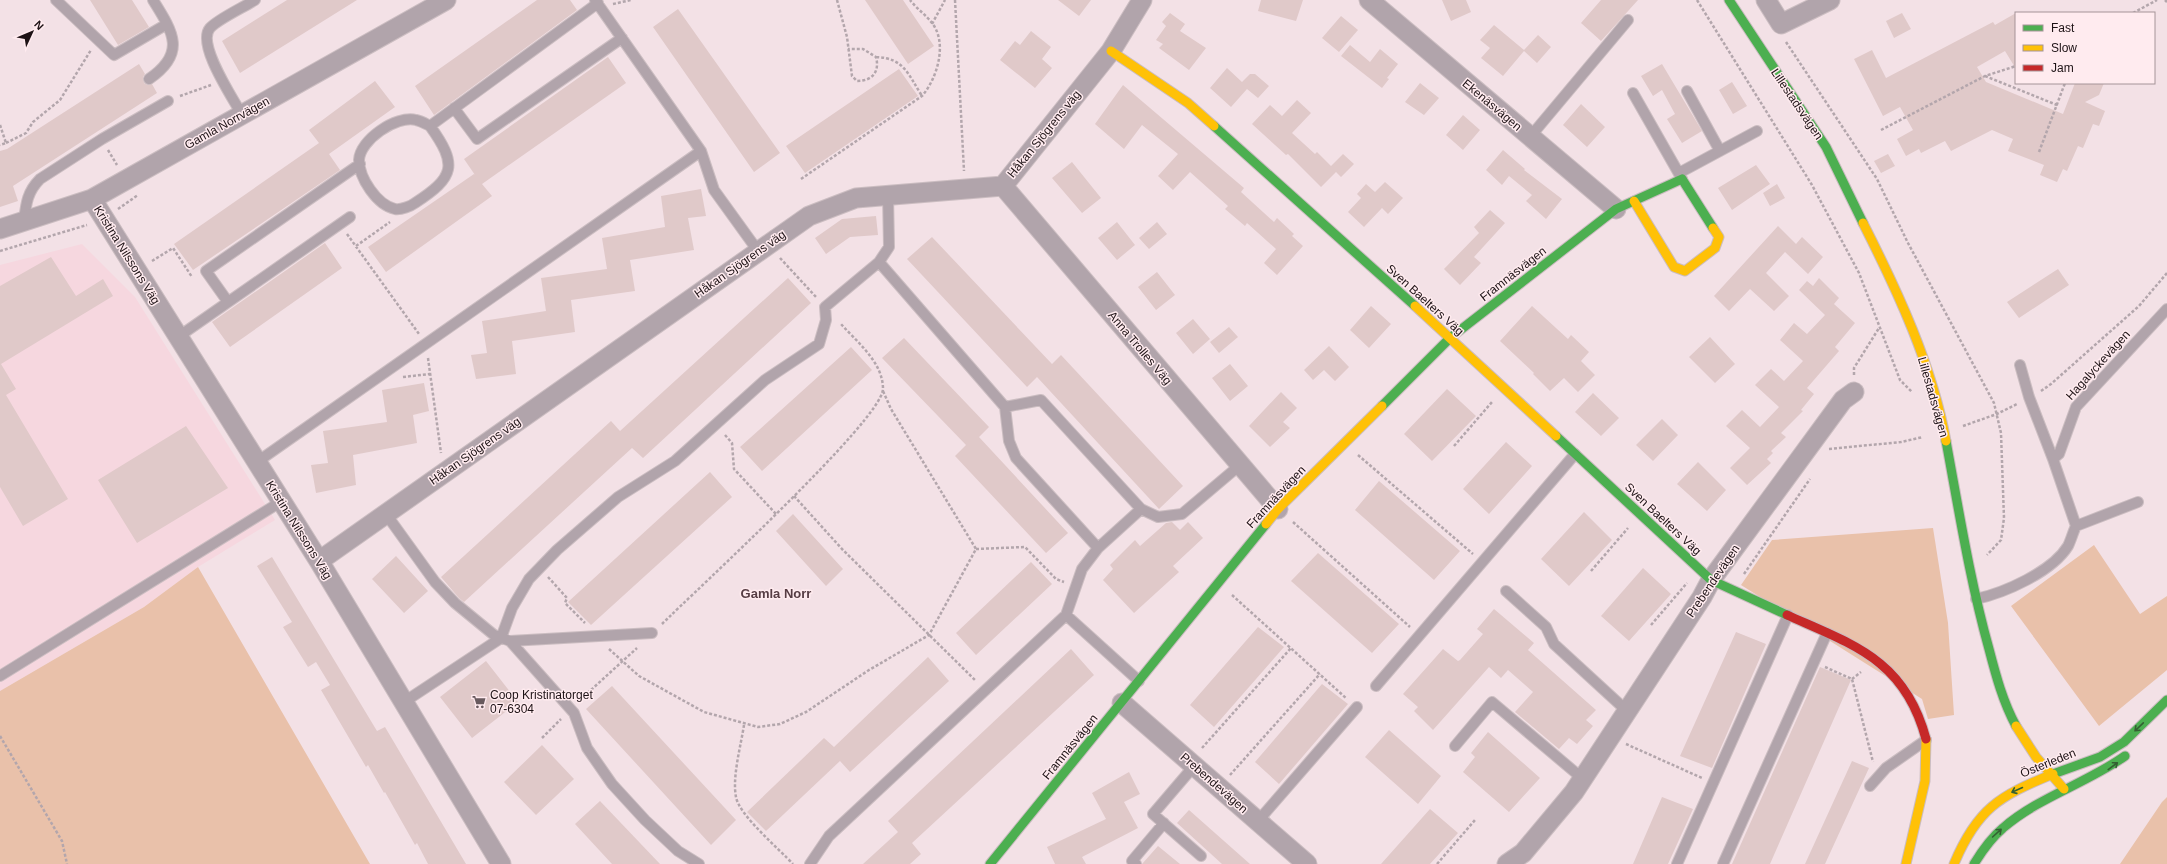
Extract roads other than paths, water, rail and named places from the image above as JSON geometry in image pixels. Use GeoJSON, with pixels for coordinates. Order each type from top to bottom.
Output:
{"type":"FeatureCollection","features":[{"type":"Feature","properties":{"kind":"main road","name":"Lillestadsvägen"},"geometry":{"type":"LineString","coordinates":[[1729,0],[1826,147],[1881,258],[1927,368],[1944,430],[1976,599],[1996,676],[2008,712],[2036,757],[2067,792]]}},
{"type":"Feature","properties":{"kind":"main road","name":"Sven Baelters Väg"},"geometry":{"type":"LineString","coordinates":[[1111,52],[1188,103],[1450,338],[1705,574]]}},
{"type":"Feature","properties":{"kind":"main road","name":"Framnäsvägen"},"geometry":{"type":"LineString","coordinates":[[990,864],[1278,509],[1450,338],[1616,209],[1680,176]]}},
{"type":"Feature","properties":{"kind":"main road"},"geometry":{"type":"LineString","coordinates":[[1634,201],[1674,267],[1685,271],[1715,248],[1719,237],[1680,176]]}},
{"type":"Feature","properties":{"kind":"main road"},"geometry":{"type":"LineString","coordinates":[[1705,574],[1733,590],[1861,648],[1888,669],[1911,700],[1921,721],[1926,740],[1926,781],[1906,864]]}},
{"type":"Feature","properties":{"kind":"main road","name":"Österleden"},"geometry":{"type":"LineString","coordinates":[[1954,864],[1964,840],[1981,815],[2009,793],[2052,774],[2100,758],[2124,742],[2167,700]]}},
{"type":"Feature","properties":{"kind":"main road"},"geometry":{"type":"LineString","coordinates":[[1974,864],[1978,855],[1996,833],[2023,814],[2111,768],[2135,748]]}},
{"type":"Feature","properties":{"kind":"street","name":"Gamla Norrvägen"},"geometry":{"type":"LineString","coordinates":[[0,229],[92,199],[446,0]]}},
{"type":"Feature","properties":{"kind":"street","name":"Håkan Sjögrens väg"},"geometry":{"type":"LineString","coordinates":[[319,561],[809,216],[856,198],[1003,186],[1111,52],[1142,0]]}},
{"type":"Feature","properties":{"kind":"street","name":"Ekenäsvägen"},"geometry":{"type":"LineString","coordinates":[[1369,0],[1616,209]]}},
{"type":"Feature","properties":{"kind":"street"},"geometry":{"type":"LineString","coordinates":[[1766,0],[1780,24],[1830,0]]}},
{"type":"Feature","properties":{"kind":"street","name":"Anna Trolles Väg"},"geometry":{"type":"LineString","coordinates":[[1003,186],[1278,509]]}},
{"type":"Feature","properties":{"kind":"street","name":"Kristina Nilssons Väg"},"geometry":{"type":"LineString","coordinates":[[92,199],[319,561],[501,864]]}},
{"type":"Feature","properties":{"kind":"street","name":"Prebendevägen"},"geometry":{"type":"LineString","coordinates":[[1507,864],[1523,853],[1583,779],[1627,711],[1705,574],[1810,445],[1843,400],[1854,392]]}},
{"type":"Feature","properties":{"kind":"street","name":"Prebendevägen"},"geometry":{"type":"LineString","coordinates":[[1122,703],[1307,864]]}},
{"type":"Feature","properties":{"kind":"lane"},"geometry":{"type":"LineString","coordinates":[[56,0],[114,55],[167,24]]}},
{"type":"Feature","properties":{"kind":"lane"},"geometry":{"type":"LineString","coordinates":[[149,79],[157,73],[171,55],[174,45],[167,24],[153,0]]}},
{"type":"Feature","properties":{"kind":"lane"},"geometry":{"type":"LineString","coordinates":[[242,115],[212,60],[207,46],[206,34],[210,27],[255,0]]}},
{"type":"Feature","properties":{"kind":"lane"},"geometry":{"type":"LineString","coordinates":[[430,126],[596,2],[701,151],[714,190],[763,248]]}},
{"type":"Feature","properties":{"kind":"lane"},"geometry":{"type":"LineString","coordinates":[[1530,137],[1628,20]]}},
{"type":"Feature","properties":{"kind":"lane"},"geometry":{"type":"LineString","coordinates":[[454,108],[478,139],[622,38]]}},
{"type":"Feature","properties":{"kind":"lane"},"geometry":{"type":"LineString","coordinates":[[1687,91],[1720,150]]}},
{"type":"Feature","properties":{"kind":"lane"},"geometry":{"type":"LineString","coordinates":[[1633,92],[1680,176],[1720,150],[1757,131]]}},
{"type":"Feature","properties":{"kind":"lane"},"geometry":{"type":"LineString","coordinates":[[24,221],[26,200],[33,186],[40,179],[102,139],[168,101]]}},
{"type":"Feature","properties":{"kind":"lane"},"geometry":{"type":"LineString","coordinates":[[416,120],[430,126],[446,151],[449,167],[441,184],[412,206],[396,209],[384,204],[372,192],[362,174],[359,160],[364,146],[386,127],[397,121],[416,120]]}},
{"type":"Feature","properties":{"kind":"lane"},"geometry":{"type":"LineString","coordinates":[[257,462],[701,151]]}},
{"type":"Feature","properties":{"kind":"lane"},"geometry":{"type":"LineString","coordinates":[[228,302],[206,271],[360,164]]}},
{"type":"Feature","properties":{"kind":"lane"},"geometry":{"type":"LineString","coordinates":[[404,702],[506,639],[512,608],[529,579],[557,550],[618,497],[675,461],[765,380],[819,344],[826,320],[825,307],[879,262],[889,247],[888,195]]}},
{"type":"Feature","properties":{"kind":"lane"},"geometry":{"type":"LineString","coordinates":[[178,336],[350,217]]}},
{"type":"Feature","properties":{"kind":"lane"},"geometry":{"type":"LineString","coordinates":[[879,262],[1005,408],[1009,440],[1016,458],[1098,548]]}},
{"type":"Feature","properties":{"kind":"lane","name":"Hagalyckevägen"},"geometry":{"type":"LineString","coordinates":[[2053,459],[2059,454],[2076,407],[2167,309]]}},
{"type":"Feature","properties":{"kind":"lane"},"geometry":{"type":"LineString","coordinates":[[1976,599],[1997,594],[2035,574],[2055,560],[2068,546],[2076,526],[2053,459],[2029,397],[2020,365]]}},
{"type":"Feature","properties":{"kind":"lane"},"geometry":{"type":"LineString","coordinates":[[1005,408],[1041,400],[1141,509],[1158,517],[1182,514],[1240,465]]}},
{"type":"Feature","properties":{"kind":"lane"},"geometry":{"type":"LineString","coordinates":[[1376,686],[1575,454]]}},
{"type":"Feature","properties":{"kind":"lane"},"geometry":{"type":"LineString","coordinates":[[0,676],[282,501]]}},
{"type":"Feature","properties":{"kind":"lane"},"geometry":{"type":"LineString","coordinates":[[2076,526],[2138,502]]}},
{"type":"Feature","properties":{"kind":"lane"},"geometry":{"type":"LineString","coordinates":[[810,864],[829,836],[1066,615],[1082,569],[1098,548],[1141,509]]}},
{"type":"Feature","properties":{"kind":"lane"},"geometry":{"type":"LineString","coordinates":[[386,514],[406,543],[445,593],[494,635],[506,639],[652,633]]}},
{"type":"Feature","properties":{"kind":"lane"},"geometry":{"type":"LineString","coordinates":[[1506,591],[1546,627],[1554,644],[1627,711]]}},
{"type":"Feature","properties":{"kind":"lane"},"geometry":{"type":"LineString","coordinates":[[1066,615],[1139,681]]}},
{"type":"Feature","properties":{"kind":"lane"},"geometry":{"type":"LineString","coordinates":[[1677,864],[1788,615]]}},
{"type":"Feature","properties":{"kind":"lane"},"geometry":{"type":"LineString","coordinates":[[1723,864],[1827,633]]}},
{"type":"Feature","properties":{"kind":"lane"},"geometry":{"type":"LineString","coordinates":[[506,639],[571,710],[587,748],[612,784],[645,820],[678,851],[699,864]]}},
{"type":"Feature","properties":{"kind":"lane"},"geometry":{"type":"LineString","coordinates":[[1455,746],[1492,702],[1583,779]]}},
{"type":"Feature","properties":{"kind":"lane"},"geometry":{"type":"LineString","coordinates":[[1258,822],[1357,708]]}},
{"type":"Feature","properties":{"kind":"lane"},"geometry":{"type":"LineString","coordinates":[[1870,786],[1877,776],[1926,740]]}},
{"type":"Feature","properties":{"kind":"lane"},"geometry":{"type":"LineString","coordinates":[[1192,764],[1154,814],[1201,856]]}},
{"type":"Feature","properties":{"kind":"lane"},"geometry":{"type":"LineString","coordinates":[[1136,864],[1132,861],[1164,823]]}},
{"type":"Feature","properties":{"kind":"place","name":"Coop Kristinatorget 07-6304"},"geometry":{"type":"Point","coordinates":[479,702]}},
{"type":"Feature","properties":{"kind":"district","name":"Gamla Norr"},"geometry":{"type":"Point","coordinates":[776,593]}}]}
